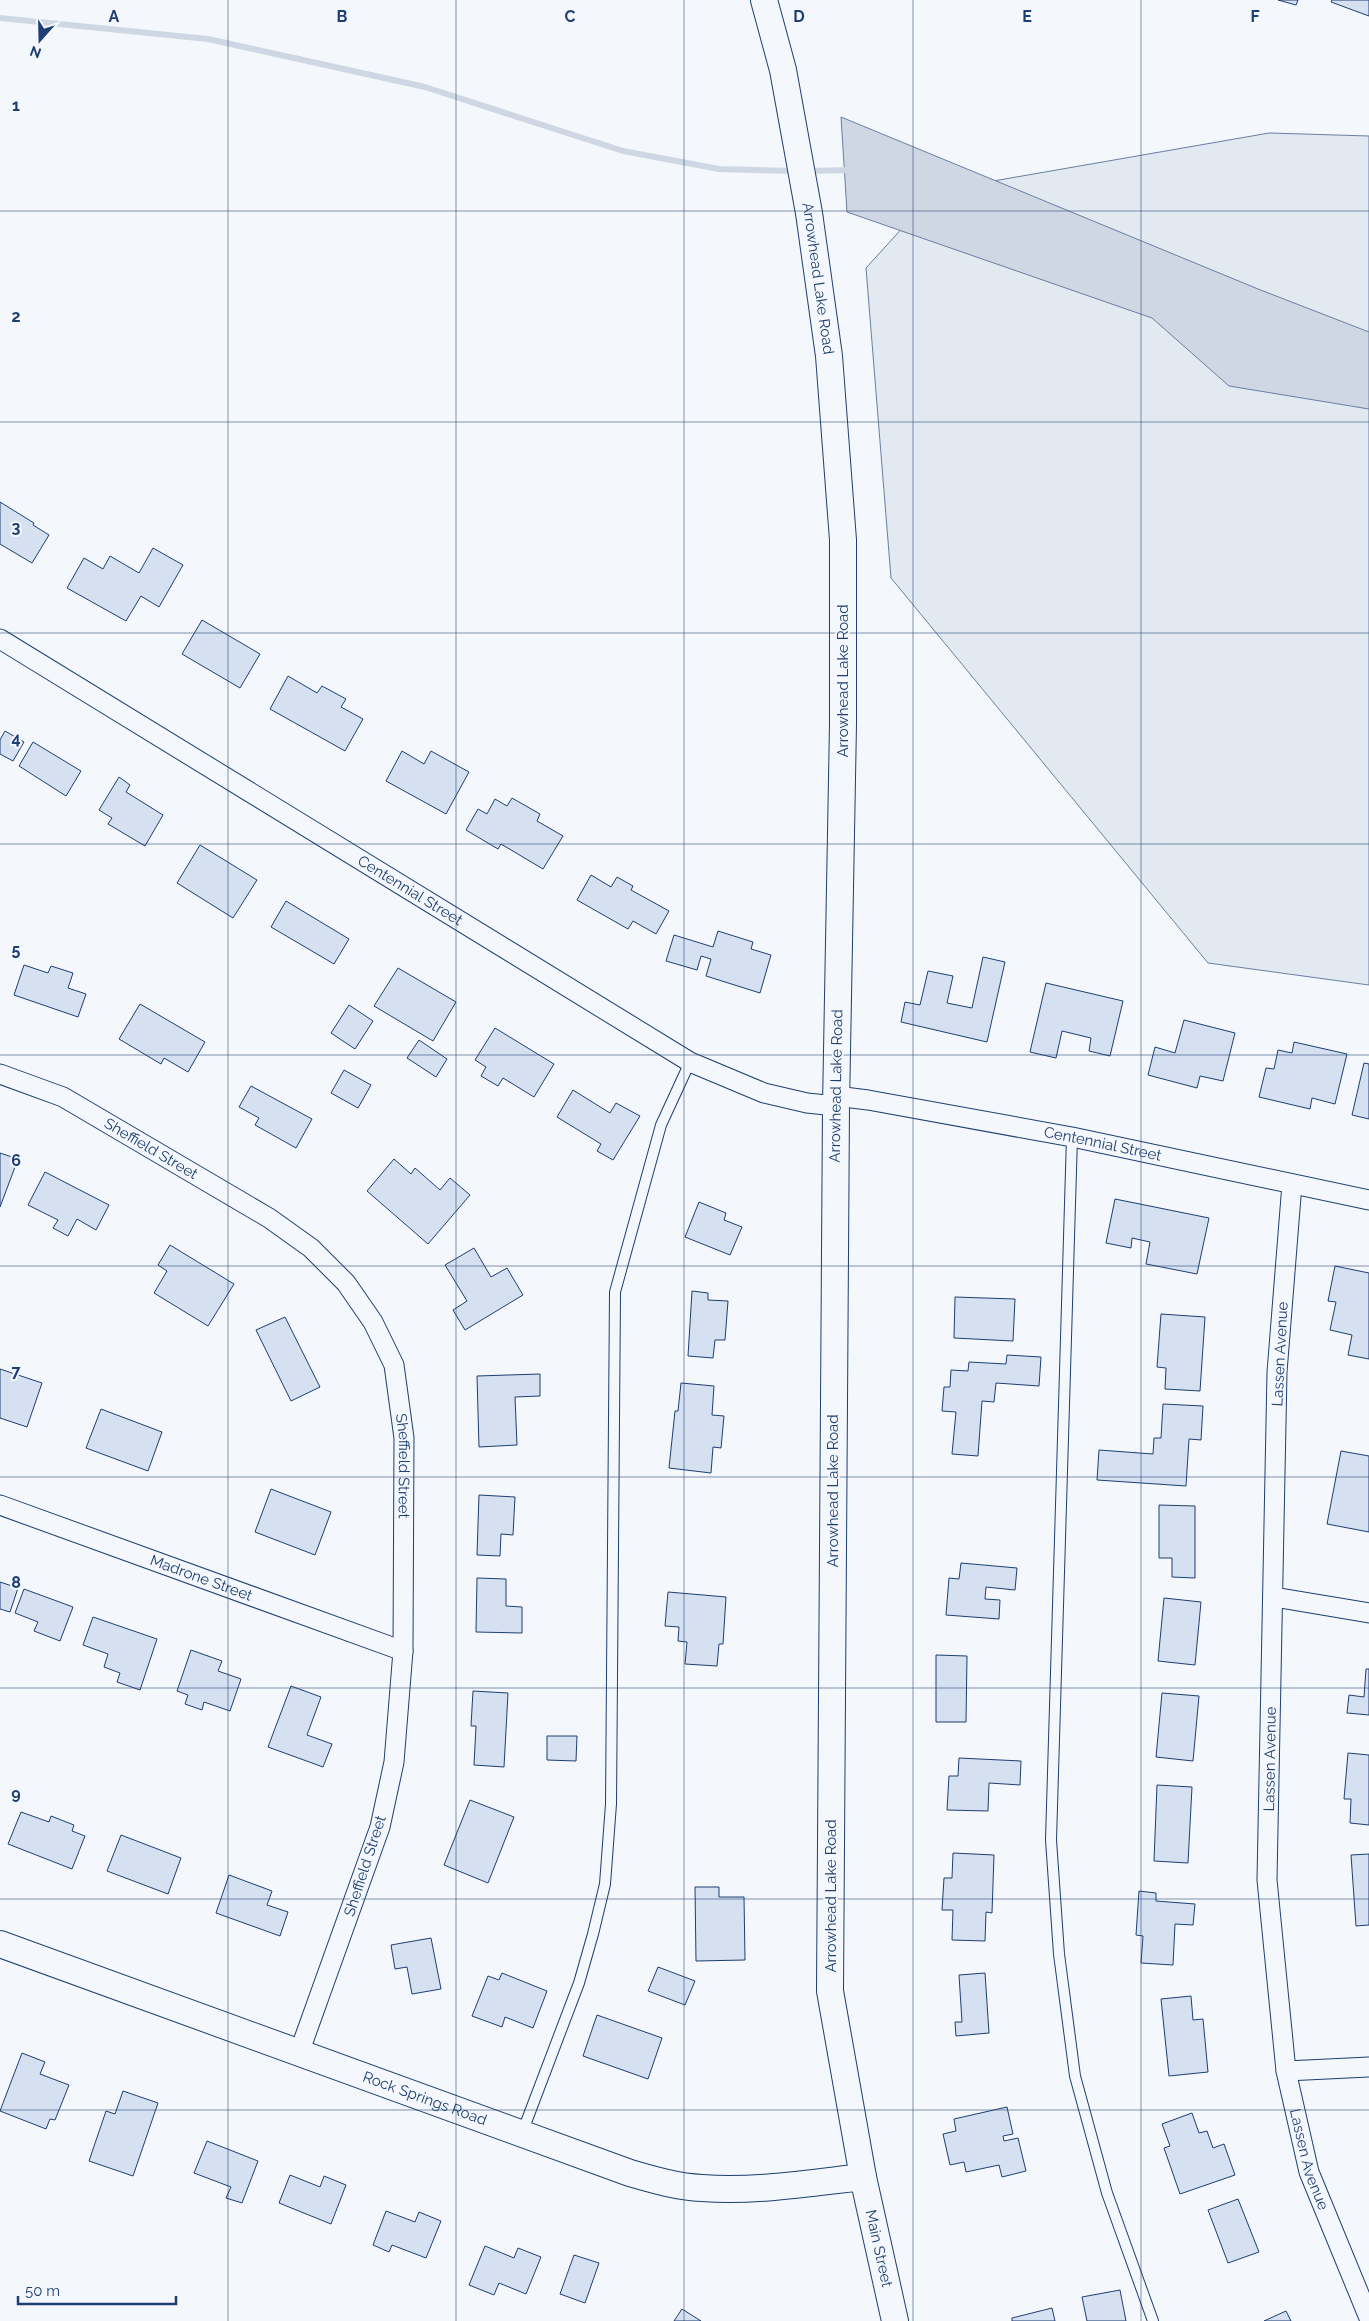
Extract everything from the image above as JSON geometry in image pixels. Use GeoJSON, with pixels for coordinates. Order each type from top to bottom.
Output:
{"type":"FeatureCollection","features":[{"type":"Feature","properties":{"kind":"main road","name":"Arrowhead Lake Road"},"geometry":{"type":"LineString","coordinates":[[764,0],[783,70],[809,213],[829,356],[843,540],[843,733],[836,1101],[830,1990],[863,2177]]}},
{"type":"Feature","properties":{"kind":"main road","name":"Rock Springs Road"},"geometry":{"type":"LineString","coordinates":[[0,1944],[630,2173],[658,2181],[701,2188],[801,2184],[863,2177]]}},
{"type":"Feature","properties":{"kind":"main road","name":"Main Street"},"geometry":{"type":"LineString","coordinates":[[863,2177],[895,2321]]}},
{"type":"Feature","properties":{"kind":"street","name":"Centennial Street"},"geometry":{"type":"LineString","coordinates":[[0,639],[690,1062],[764,1093],[807,1103],[868,1100],[1072,1137],[1369,1200]]}},
{"type":"Feature","properties":{"kind":"street","name":"Sheffield Street"},"geometry":{"type":"LineString","coordinates":[[0,1074],[62,1097],[269,1218],[311,1248],[339,1276],[373,1322],[394,1365],[404,1438],[403,1651],[394,1762],[380,1827],[299,2053]]}},
{"type":"Feature","properties":{"kind":"street","name":"Lassen Avenue"},"geometry":{"type":"LineString","coordinates":[[1292,1184],[1277,1372],[1267,1880],[1286,2071],[1308,2172],[1369,2318]]}},
{"type":"Feature","properties":{"kind":"street","name":"Madrone Street"},"geometry":{"type":"LineString","coordinates":[[0,1505],[403,1651]]}},
{"type":"Feature","properties":{"kind":"street"},"geometry":{"type":"LineString","coordinates":[[1274,1597],[1369,1613]]}},
{"type":"Feature","properties":{"kind":"street"},"geometry":{"type":"LineString","coordinates":[[1286,2071],[1369,2067]]}},
{"type":"Feature","properties":{"kind":"lane"},"geometry":{"type":"LineString","coordinates":[[522,2134],[579,1983],[605,1884],[611,1804],[615,1292],[661,1125],[690,1062]]}},
{"type":"Feature","properties":{"kind":"lane"},"geometry":{"type":"LineString","coordinates":[[1072,1137],[1052,1849],[1059,1954],[1075,2076],[1107,2193],[1153,2321]]}},
{"type":"Feature","properties":{"kind":"shaded area"},"geometry":{"type":"Polygon","coordinates":[[[841,117],[1258,289],[1369,332],[1369,409],[1229,386],[1152,318],[847,212],[841,117]]]}},
{"type":"Feature","properties":{"kind":"shaded area"},"geometry":{"type":"Polygon","coordinates":[[[1269,133],[1369,136],[1369,985],[1208,963],[891,578],[866,268],[936,191],[1269,133]]]}},
{"type":"Feature","properties":{"kind":"building"},"geometry":{"type":"Polygon","coordinates":[[[1278,0],[1298,0],[1296,5],[1278,0]]]}},
{"type":"Feature","properties":{"kind":"building"},"geometry":{"type":"Polygon","coordinates":[[[1332,0],[1369,0],[1369,16],[1331,2],[1332,0]]]}},
{"type":"Feature","properties":{"kind":"building"},"geometry":{"type":"Polygon","coordinates":[[[0,502],[34,523],[33,525],[49,535],[32,563],[0,544],[0,502]]]}},
{"type":"Feature","properties":{"kind":"building"},"geometry":{"type":"Polygon","coordinates":[[[153,548],[183,565],[159,607],[141,596],[126,621],[67,588],[84,558],[103,569],[110,556],[139,573],[153,548]]]}},
{"type":"Feature","properties":{"kind":"building"},"geometry":{"type":"Polygon","coordinates":[[[202,620],[260,654],[240,688],[182,654],[202,620]]]}},
{"type":"Feature","properties":{"kind":"building"},"geometry":{"type":"Polygon","coordinates":[[[288,676],[317,693],[322,686],[346,699],[341,707],[363,719],[345,751],[270,709],[288,676]]]}},
{"type":"Feature","properties":{"kind":"building"},"geometry":{"type":"Polygon","coordinates":[[[5,731],[24,742],[13,761],[0,754],[0,740],[5,731]]]}},
{"type":"Feature","properties":{"kind":"building"},"geometry":{"type":"Polygon","coordinates":[[[33,742],[81,771],[66,796],[19,766],[33,742]]]}},
{"type":"Feature","properties":{"kind":"building"},"geometry":{"type":"Polygon","coordinates":[[[402,751],[424,764],[431,751],[469,772],[446,814],[386,781],[402,751]]]}},
{"type":"Feature","properties":{"kind":"building"},"geometry":{"type":"Polygon","coordinates":[[[119,777],[130,785],[126,792],[163,815],[145,846],[108,824],[112,818],[99,810],[119,777]]]}},
{"type":"Feature","properties":{"kind":"building"},"geometry":{"type":"Polygon","coordinates":[[[512,798],[540,814],[537,821],[563,836],[543,869],[501,844],[498,849],[466,830],[478,809],[487,814],[495,799],[507,806],[512,798]]]}},
{"type":"Feature","properties":{"kind":"building"},"geometry":{"type":"Polygon","coordinates":[[[200,845],[257,880],[233,918],[177,883],[200,845]]]}},
{"type":"Feature","properties":{"kind":"building"},"geometry":{"type":"Polygon","coordinates":[[[591,875],[611,887],[617,877],[633,886],[631,890],[669,911],[656,934],[633,921],[628,929],[577,900],[591,875]]]}},
{"type":"Feature","properties":{"kind":"building"},"geometry":{"type":"Polygon","coordinates":[[[286,901],[349,939],[334,964],[271,927],[286,901]]]}},
{"type":"Feature","properties":{"kind":"building"},"geometry":{"type":"Polygon","coordinates":[[[718,931],[753,942],[751,949],[771,955],[760,993],[706,976],[711,959],[701,956],[697,970],[666,961],[674,935],[713,947],[718,931]]]}},
{"type":"Feature","properties":{"kind":"building"},"geometry":{"type":"Polygon","coordinates":[[[983,957],[1005,962],[987,1042],[901,1022],[905,1002],[920,1005],[928,971],[953,976],[947,1003],[972,1008],[983,957]]]}},
{"type":"Feature","properties":{"kind":"building"},"geometry":{"type":"Polygon","coordinates":[[[24,965],[48,973],[51,966],[73,973],[68,988],[86,994],[78,1017],[14,995],[24,965]]]}},
{"type":"Feature","properties":{"kind":"building"},"geometry":{"type":"Polygon","coordinates":[[[398,968],[456,1002],[433,1041],[374,1006],[398,968]]]}},
{"type":"Feature","properties":{"kind":"building"},"geometry":{"type":"Polygon","coordinates":[[[1046,983],[1123,1001],[1110,1056],[1089,1051],[1091,1038],[1062,1031],[1056,1058],[1030,1052],[1046,983]]]}},
{"type":"Feature","properties":{"kind":"building"},"geometry":{"type":"Polygon","coordinates":[[[140,1004],[205,1042],[188,1072],[164,1058],[161,1064],[119,1039],[140,1004]]]}},
{"type":"Feature","properties":{"kind":"building"},"geometry":{"type":"Polygon","coordinates":[[[349,1005],[373,1021],[355,1049],[331,1033],[349,1005]]]}},
{"type":"Feature","properties":{"kind":"building"},"geometry":{"type":"Polygon","coordinates":[[[1184,1020],[1235,1033],[1223,1081],[1200,1076],[1197,1088],[1148,1075],[1155,1047],[1175,1053],[1184,1020]]]}},
{"type":"Feature","properties":{"kind":"building"},"geometry":{"type":"Polygon","coordinates":[[[495,1028],[554,1064],[534,1097],[503,1078],[498,1086],[481,1076],[486,1067],[475,1060],[495,1028]]]}},
{"type":"Feature","properties":{"kind":"building"},"geometry":{"type":"Polygon","coordinates":[[[419,1040],[447,1059],[436,1077],[407,1058],[419,1040]]]}},
{"type":"Feature","properties":{"kind":"building"},"geometry":{"type":"Polygon","coordinates":[[[1294,1042],[1347,1054],[1335,1104],[1312,1098],[1310,1109],[1259,1097],[1266,1068],[1274,1069],[1278,1050],[1292,1053],[1294,1042]]]}},
{"type":"Feature","properties":{"kind":"building"},"geometry":{"type":"Polygon","coordinates":[[[1364,1063],[1369,1064],[1369,1119],[1352,1115],[1364,1063]]]}},
{"type":"Feature","properties":{"kind":"building"},"geometry":{"type":"Polygon","coordinates":[[[344,1070],[371,1085],[358,1108],[331,1093],[344,1070]]]}},
{"type":"Feature","properties":{"kind":"building"},"geometry":{"type":"Polygon","coordinates":[[[251,1086],[312,1119],[296,1148],[255,1125],[259,1118],[239,1107],[251,1086]]]}},
{"type":"Feature","properties":{"kind":"building"},"geometry":{"type":"Polygon","coordinates":[[[573,1090],[610,1113],[616,1103],[640,1116],[613,1160],[597,1151],[601,1144],[557,1117],[573,1090]]]}},
{"type":"Feature","properties":{"kind":"building"},"geometry":{"type":"Polygon","coordinates":[[[0,1153],[18,1159],[0,1207],[0,1153]]]}},
{"type":"Feature","properties":{"kind":"building"},"geometry":{"type":"Polygon","coordinates":[[[394,1159],[411,1174],[415,1168],[440,1190],[450,1178],[470,1195],[428,1244],[367,1191],[394,1159]]]}},
{"type":"Feature","properties":{"kind":"building"},"geometry":{"type":"Polygon","coordinates":[[[45,1172],[109,1205],[96,1230],[77,1219],[68,1236],[53,1228],[58,1220],[28,1205],[45,1172]]]}},
{"type":"Feature","properties":{"kind":"building"},"geometry":{"type":"Polygon","coordinates":[[[1115,1199],[1209,1218],[1197,1274],[1146,1264],[1150,1242],[1132,1238],[1131,1248],[1106,1243],[1115,1199]]]}},
{"type":"Feature","properties":{"kind":"building"},"geometry":{"type":"Polygon","coordinates":[[[699,1202],[726,1213],[724,1220],[742,1227],[730,1255],[685,1237],[699,1202]]]}},
{"type":"Feature","properties":{"kind":"building"},"geometry":{"type":"Polygon","coordinates":[[[170,1245],[234,1284],[208,1326],[154,1293],[167,1271],[158,1265],[170,1245]]]}},
{"type":"Feature","properties":{"kind":"building"},"geometry":{"type":"Polygon","coordinates":[[[474,1248],[491,1277],[507,1268],[523,1295],[465,1330],[453,1310],[467,1301],[445,1265],[474,1248]]]}},
{"type":"Feature","properties":{"kind":"building"},"geometry":{"type":"Polygon","coordinates":[[[1335,1266],[1369,1273],[1369,1359],[1348,1355],[1352,1335],[1330,1330],[1336,1302],[1328,1301],[1335,1266]]]}},
{"type":"Feature","properties":{"kind":"building"},"geometry":{"type":"Polygon","coordinates":[[[692,1291],[708,1293],[708,1300],[728,1301],[725,1340],[715,1340],[713,1358],[688,1356],[692,1291]]]}},
{"type":"Feature","properties":{"kind":"building"},"geometry":{"type":"Polygon","coordinates":[[[955,1297],[1015,1299],[1013,1341],[954,1338],[955,1297]]]}},
{"type":"Feature","properties":{"kind":"building"},"geometry":{"type":"Polygon","coordinates":[[[1161,1314],[1205,1317],[1200,1391],[1165,1389],[1166,1368],[1157,1367],[1161,1314]]]}},
{"type":"Feature","properties":{"kind":"building"},"geometry":{"type":"Polygon","coordinates":[[[285,1317],[320,1387],[291,1401],[256,1330],[285,1317]]]}},
{"type":"Feature","properties":{"kind":"building"},"geometry":{"type":"Polygon","coordinates":[[[1007,1355],[1041,1357],[1039,1386],[996,1383],[994,1402],[982,1401],[978,1456],[952,1454],[956,1412],[942,1411],[944,1387],[950,1387],[951,1370],[968,1371],[969,1362],[1006,1364],[1007,1355]]]}},
{"type":"Feature","properties":{"kind":"building"},"geometry":{"type":"Polygon","coordinates":[[[0,1369],[42,1383],[27,1427],[0,1418],[0,1369]]]}},
{"type":"Feature","properties":{"kind":"building"},"geometry":{"type":"Polygon","coordinates":[[[540,1374],[540,1396],[515,1397],[517,1445],[479,1447],[477,1376],[540,1374]]]}},
{"type":"Feature","properties":{"kind":"building"},"geometry":{"type":"Polygon","coordinates":[[[681,1383],[714,1386],[712,1415],[724,1416],[721,1448],[713,1447],[711,1473],[669,1468],[675,1411],[678,1411],[681,1383]]]}},
{"type":"Feature","properties":{"kind":"building"},"geometry":{"type":"Polygon","coordinates":[[[1163,1404],[1203,1406],[1201,1440],[1189,1439],[1186,1486],[1097,1480],[1099,1450],[1153,1454],[1154,1438],[1161,1438],[1163,1404]]]}},
{"type":"Feature","properties":{"kind":"building"},"geometry":{"type":"Polygon","coordinates":[[[101,1409],[162,1432],[148,1471],[86,1448],[101,1409]]]}},
{"type":"Feature","properties":{"kind":"building"},"geometry":{"type":"Polygon","coordinates":[[[1341,1451],[1369,1456],[1369,1532],[1327,1524],[1341,1451]]]}},
{"type":"Feature","properties":{"kind":"building"},"geometry":{"type":"Polygon","coordinates":[[[271,1489],[331,1512],[315,1555],[255,1532],[271,1489]]]}},
{"type":"Feature","properties":{"kind":"building"},"geometry":{"type":"Polygon","coordinates":[[[479,1495],[515,1497],[513,1535],[501,1534],[500,1556],[477,1555],[479,1495]]]}},
{"type":"Feature","properties":{"kind":"building"},"geometry":{"type":"Polygon","coordinates":[[[1159,1505],[1195,1506],[1195,1578],[1172,1577],[1172,1558],[1159,1558],[1159,1505]]]}},
{"type":"Feature","properties":{"kind":"building"},"geometry":{"type":"Polygon","coordinates":[[[961,1563],[1017,1568],[1015,1590],[986,1587],[985,1599],[1000,1600],[999,1619],[946,1615],[949,1578],[959,1579],[961,1563]]]}},
{"type":"Feature","properties":{"kind":"building"},"geometry":{"type":"Polygon","coordinates":[[[477,1578],[506,1579],[506,1606],[522,1607],[522,1633],[476,1632],[477,1578]]]}},
{"type":"Feature","properties":{"kind":"building"},"geometry":{"type":"Polygon","coordinates":[[[0,1582],[18,1588],[10,1612],[0,1609],[0,1582]]]}},
{"type":"Feature","properties":{"kind":"building"},"geometry":{"type":"Polygon","coordinates":[[[24,1589],[73,1607],[60,1641],[34,1631],[38,1622],[15,1613],[24,1589]]]}},
{"type":"Feature","properties":{"kind":"building"},"geometry":{"type":"Polygon","coordinates":[[[668,1592],[726,1597],[723,1644],[719,1644],[717,1666],[685,1664],[687,1642],[678,1641],[679,1627],[665,1626],[668,1592]]]}},
{"type":"Feature","properties":{"kind":"building"},"geometry":{"type":"Polygon","coordinates":[[[1164,1598],[1201,1602],[1195,1665],[1158,1661],[1164,1598]]]}},
{"type":"Feature","properties":{"kind":"building"},"geometry":{"type":"Polygon","coordinates":[[[93,1617],[157,1639],[140,1690],[117,1682],[120,1673],[104,1667],[108,1654],[83,1645],[93,1617]]]}},
{"type":"Feature","properties":{"kind":"building"},"geometry":{"type":"Polygon","coordinates":[[[191,1650],[222,1661],[218,1671],[241,1679],[230,1711],[204,1702],[202,1710],[185,1704],[188,1695],[177,1691],[191,1650]]]}},
{"type":"Feature","properties":{"kind":"building"},"geometry":{"type":"Polygon","coordinates":[[[936,1655],[967,1656],[966,1722],[936,1722],[936,1655]]]}},
{"type":"Feature","properties":{"kind":"building"},"geometry":{"type":"Polygon","coordinates":[[[1366,1669],[1369,1669],[1369,1715],[1347,1713],[1349,1695],[1364,1697],[1366,1669]]]}},
{"type":"Feature","properties":{"kind":"building"},"geometry":{"type":"Polygon","coordinates":[[[291,1686],[321,1697],[307,1735],[332,1744],[323,1767],[268,1747],[291,1686]]]}},
{"type":"Feature","properties":{"kind":"building"},"geometry":{"type":"Polygon","coordinates":[[[473,1691],[508,1693],[504,1767],[474,1765],[476,1726],[471,1726],[473,1691]]]}},
{"type":"Feature","properties":{"kind":"building"},"geometry":{"type":"Polygon","coordinates":[[[1162,1693],[1199,1696],[1193,1761],[1156,1757],[1162,1693]]]}},
{"type":"Feature","properties":{"kind":"building"},"geometry":{"type":"Polygon","coordinates":[[[547,1736],[577,1736],[576,1761],[547,1760],[547,1736]]]}},
{"type":"Feature","properties":{"kind":"building"},"geometry":{"type":"Polygon","coordinates":[[[1348,1753],[1369,1755],[1369,1825],[1350,1823],[1351,1799],[1344,1799],[1348,1753]]]}},
{"type":"Feature","properties":{"kind":"building"},"geometry":{"type":"Polygon","coordinates":[[[959,1758],[1021,1761],[1020,1785],[989,1783],[988,1811],[947,1810],[949,1776],[958,1776],[959,1758]]]}},
{"type":"Feature","properties":{"kind":"building"},"geometry":{"type":"Polygon","coordinates":[[[1157,1785],[1192,1787],[1188,1863],[1154,1861],[1157,1785]]]}},
{"type":"Feature","properties":{"kind":"building"},"geometry":{"type":"Polygon","coordinates":[[[470,1800],[514,1817],[488,1883],[444,1865],[470,1800]]]}},
{"type":"Feature","properties":{"kind":"building"},"geometry":{"type":"Polygon","coordinates":[[[21,1812],[49,1822],[51,1816],[74,1825],[72,1831],[85,1836],[72,1869],[8,1844],[21,1812]]]}},
{"type":"Feature","properties":{"kind":"building"},"geometry":{"type":"Polygon","coordinates":[[[121,1835],[181,1858],[168,1894],[107,1871],[121,1835]]]}},
{"type":"Feature","properties":{"kind":"building"},"geometry":{"type":"Polygon","coordinates":[[[953,1853],[994,1855],[992,1913],[986,1912],[985,1941],[952,1940],[953,1910],[942,1910],[944,1878],[952,1878],[953,1853]]]}},
{"type":"Feature","properties":{"kind":"building"},"geometry":{"type":"Polygon","coordinates":[[[1369,1854],[1369,1925],[1356,1926],[1351,1855],[1369,1854]]]}},
{"type":"Feature","properties":{"kind":"building"},"geometry":{"type":"Polygon","coordinates":[[[229,1875],[272,1891],[267,1905],[288,1912],[280,1936],[216,1913],[229,1875]]]}},
{"type":"Feature","properties":{"kind":"building"},"geometry":{"type":"Polygon","coordinates":[[[695,1887],[719,1887],[719,1897],[744,1897],[745,1960],[696,1961],[695,1887]]]}},
{"type":"Feature","properties":{"kind":"building"},"geometry":{"type":"Polygon","coordinates":[[[1139,1891],[1156,1893],[1156,1901],[1195,1904],[1193,1925],[1175,1924],[1173,1965],[1141,1963],[1143,1936],[1136,1935],[1139,1891]]]}},
{"type":"Feature","properties":{"kind":"building"},"geometry":{"type":"Polygon","coordinates":[[[431,1938],[441,1989],[412,1994],[407,1967],[395,1969],[391,1945],[431,1938]]]}},
{"type":"Feature","properties":{"kind":"building"},"geometry":{"type":"Polygon","coordinates":[[[658,1967],[695,1981],[685,2005],[648,1991],[658,1967]]]}},
{"type":"Feature","properties":{"kind":"building"},"geometry":{"type":"Polygon","coordinates":[[[502,1973],[547,1991],[533,2028],[505,2017],[502,2027],[472,2016],[488,1976],[499,1980],[502,1973]]]}},
{"type":"Feature","properties":{"kind":"building"},"geometry":{"type":"Polygon","coordinates":[[[985,1973],[989,2033],[956,2036],[955,2022],[962,2022],[959,1975],[985,1973]]]}},
{"type":"Feature","properties":{"kind":"building"},"geometry":{"type":"Polygon","coordinates":[[[1191,1996],[1193,2020],[1203,2019],[1208,2072],[1169,2076],[1161,1999],[1191,1996]]]}},
{"type":"Feature","properties":{"kind":"building"},"geometry":{"type":"Polygon","coordinates":[[[597,2015],[662,2038],[648,2079],[583,2056],[597,2015]]]}},
{"type":"Feature","properties":{"kind":"building"},"geometry":{"type":"Polygon","coordinates":[[[22,2053],[45,2062],[40,2074],[69,2085],[55,2120],[50,2119],[46,2129],[0,2111],[22,2053]]]}},
{"type":"Feature","properties":{"kind":"building"},"geometry":{"type":"Polygon","coordinates":[[[123,2091],[158,2103],[133,2176],[89,2161],[106,2111],[115,2114],[123,2091]]]}},
{"type":"Feature","properties":{"kind":"building"},"geometry":{"type":"Polygon","coordinates":[[[1007,2107],[1013,2134],[1003,2136],[1004,2141],[1018,2138],[1026,2171],[1002,2177],[999,2165],[966,2172],[964,2162],[950,2165],[943,2134],[956,2131],[954,2119],[1007,2107]]]}},
{"type":"Feature","properties":{"kind":"building"},"geometry":{"type":"Polygon","coordinates":[[[1192,2113],[1199,2133],[1207,2131],[1213,2148],[1224,2144],[1235,2175],[1180,2194],[1164,2148],[1170,2146],[1162,2124],[1192,2113]]]}},
{"type":"Feature","properties":{"kind":"building"},"geometry":{"type":"Polygon","coordinates":[[[207,2141],[258,2161],[242,2203],[226,2198],[231,2187],[194,2173],[207,2141]]]}},
{"type":"Feature","properties":{"kind":"building"},"geometry":{"type":"Polygon","coordinates":[[[290,2175],[320,2187],[324,2176],[346,2185],[331,2224],[279,2203],[290,2175]]]}},
{"type":"Feature","properties":{"kind":"building"},"geometry":{"type":"Polygon","coordinates":[[[1238,2199],[1259,2252],[1228,2263],[1208,2210],[1238,2199]]]}},
{"type":"Feature","properties":{"kind":"building"},"geometry":{"type":"Polygon","coordinates":[[[386,2211],[415,2222],[419,2212],[441,2221],[426,2258],[392,2245],[389,2252],[373,2245],[386,2211]]]}},
{"type":"Feature","properties":{"kind":"building"},"geometry":{"type":"Polygon","coordinates":[[[485,2246],[514,2258],[518,2248],[541,2257],[526,2294],[499,2283],[494,2295],[469,2285],[485,2246]]]}},
{"type":"Feature","properties":{"kind":"building"},"geometry":{"type":"Polygon","coordinates":[[[574,2255],[599,2263],[585,2303],[560,2294],[574,2255]]]}},
{"type":"Feature","properties":{"kind":"building"},"geometry":{"type":"Polygon","coordinates":[[[1120,2290],[1126,2321],[1087,2321],[1082,2297],[1120,2290]]]}},
{"type":"Feature","properties":{"kind":"building"},"geometry":{"type":"Polygon","coordinates":[[[1052,2308],[1055,2321],[1012,2321],[1012,2318],[1052,2308]]]}},
{"type":"Feature","properties":{"kind":"building"},"geometry":{"type":"Polygon","coordinates":[[[682,2309],[701,2321],[674,2321],[682,2309]]]}},
{"type":"Feature","properties":{"kind":"building"},"geometry":{"type":"Polygon","coordinates":[[[1286,2311],[1291,2321],[1264,2321],[1286,2311]]]}},
{"type":"Feature","properties":{"kind":"waterway"},"geometry":{"type":"LineString","coordinates":[[0,18],[208,39],[425,87],[623,151],[719,169],[795,171]]}},
{"type":"Feature","properties":{"kind":"waterway"},"geometry":{"type":"LineString","coordinates":[[807,171],[852,170]]}}]}
